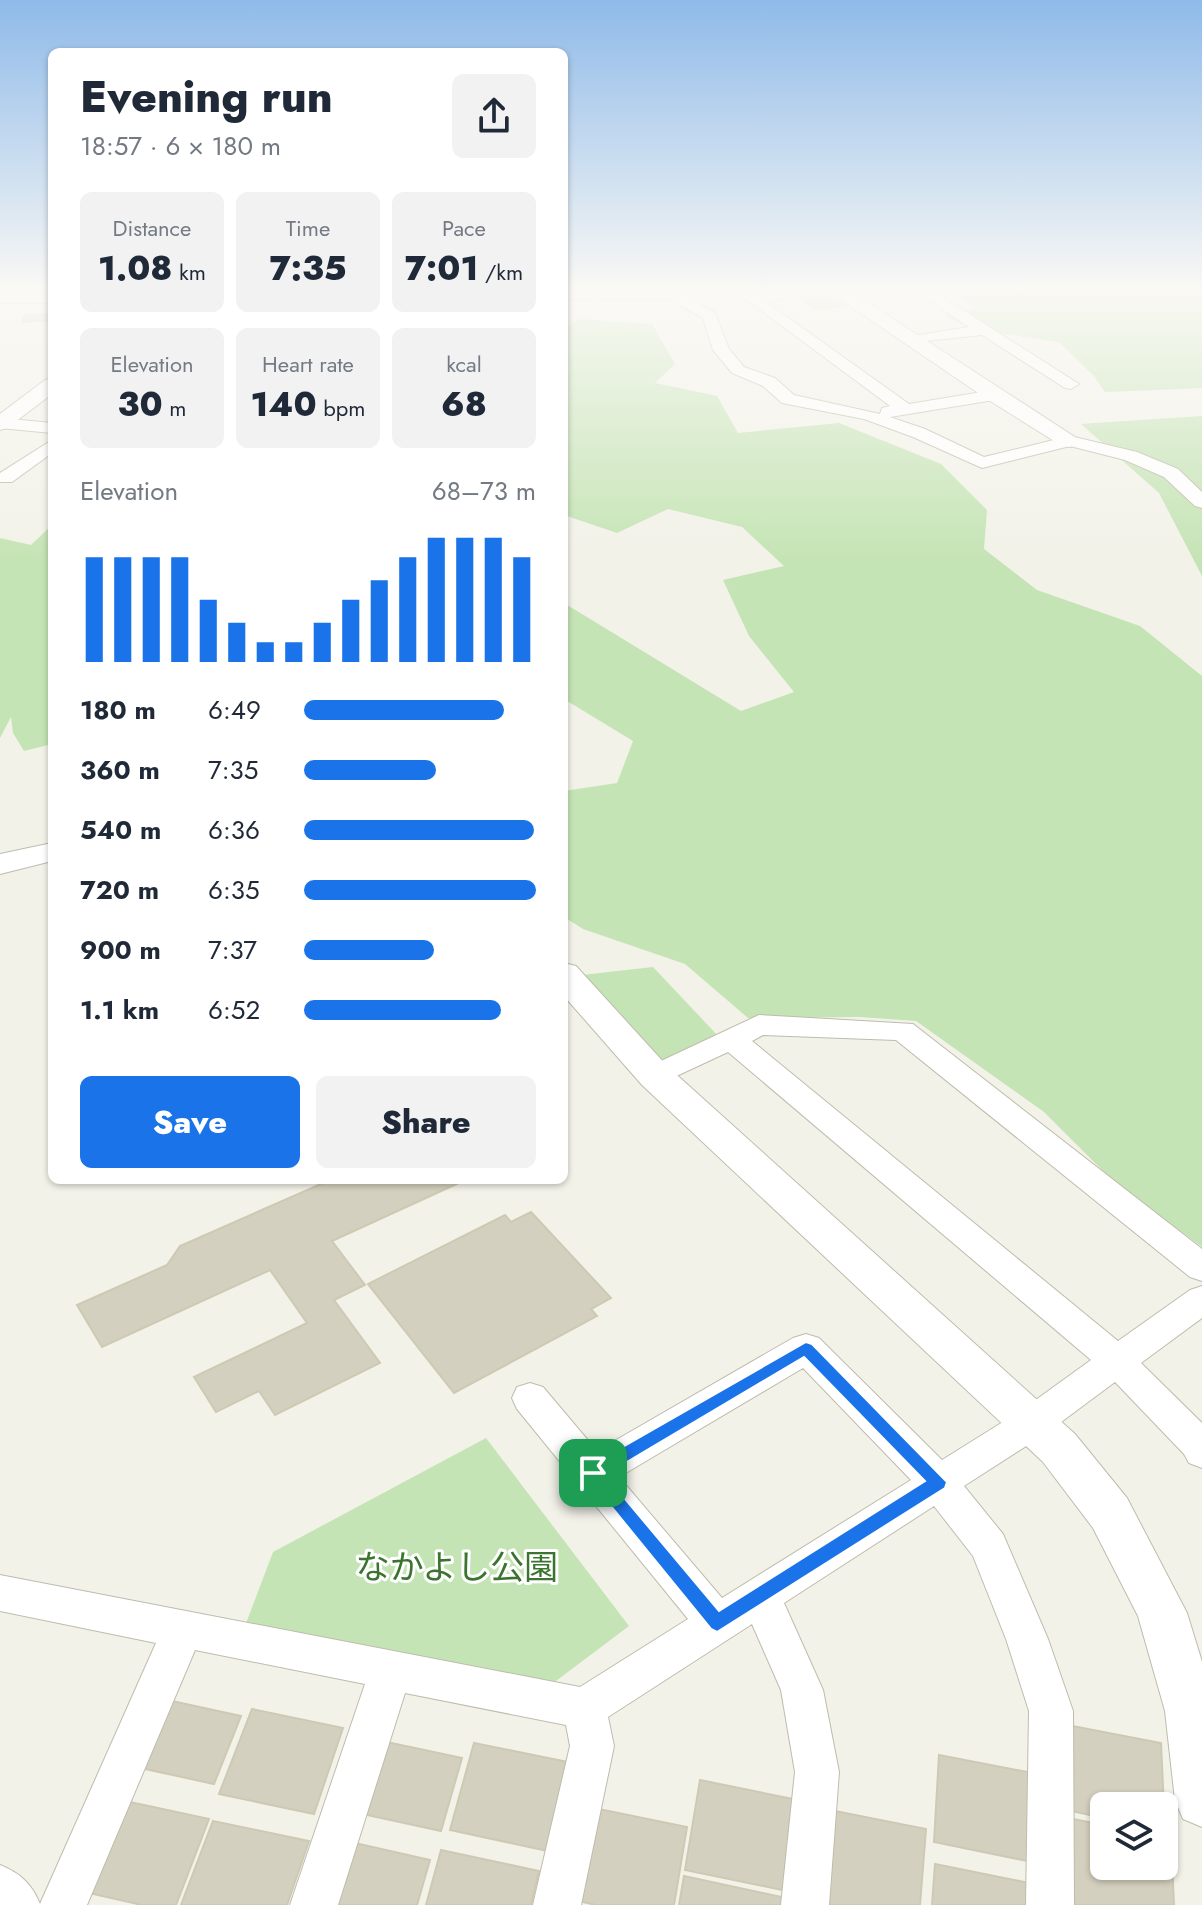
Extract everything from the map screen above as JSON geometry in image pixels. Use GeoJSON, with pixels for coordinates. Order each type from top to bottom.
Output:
{"type":"FeatureCollection","features":[{"type":"Feature","properties":{"kind":"street"},"geometry":{"type":"LineString","coordinates":[[764,380],[788,399],[868,415],[919,433],[982,463],[1070,441]]}},
{"type":"Feature","properties":{"kind":"street"},"geometry":{"type":"LineString","coordinates":[[865,380],[905,409]]}},
{"type":"Feature","properties":{"kind":"street"},"geometry":{"type":"LineString","coordinates":[[971,380],[1070,441],[1131,456],[1171,473],[1202,502]]}},
{"type":"Feature","properties":{"kind":"street"},"geometry":{"type":"LineString","coordinates":[[1064,380],[1071,384]]}},
{"type":"Feature","properties":{"kind":"street"},"geometry":{"type":"LineString","coordinates":[[0,423],[48,387]]}},
{"type":"Feature","properties":{"kind":"street"},"geometry":{"type":"LineString","coordinates":[[868,415],[994,395]]}},
{"type":"Feature","properties":{"kind":"street"},"geometry":{"type":"LineString","coordinates":[[0,423],[48,428]]}},
{"type":"Feature","properties":{"kind":"street"},"geometry":{"type":"LineString","coordinates":[[5,478],[48,448]]}},
{"type":"Feature","properties":{"kind":"street"},"geometry":{"type":"LineString","coordinates":[[0,864],[48,853]]}},
{"type":"Feature","properties":{"kind":"street"},"geometry":{"type":"LineString","coordinates":[[568,978],[655,1076],[1059,1448],[1110,1513],[1162,1613],[1191,1711],[1202,1800]]}},
{"type":"Feature","properties":{"kind":"street"},"geometry":{"type":"LineString","coordinates":[[655,1076],[759,1025],[903,1031],[1202,1268]]}},
{"type":"Feature","properties":{"kind":"street"},"geometry":{"type":"LineString","coordinates":[[731,1039],[1117,1361],[1202,1452]]}},
{"type":"Feature","properties":{"kind":"street"},"geometry":{"type":"LineString","coordinates":[[0,1593],[584,1708],[1032,1423],[1202,1299]]}},
{"type":"Feature","properties":{"kind":"street"},"geometry":{"type":"LineString","coordinates":[[593,1473],[806,1348],[938,1482],[989,1546],[1027,1639],[1051,1711],[1050,1905]]}},
{"type":"Feature","properties":{"kind":"street"},"geometry":{"type":"LineString","coordinates":[[530,1398],[717,1623]]}},
{"type":"Feature","properties":{"kind":"street"},"geometry":{"type":"LineString","coordinates":[[760,1596],[802,1690],[817,1772],[805,1905]]}},
{"type":"Feature","properties":{"kind":"street"},"geometry":{"type":"LineString","coordinates":[[63,1905],[183,1629]]}},
{"type":"Feature","properties":{"kind":"street"},"geometry":{"type":"LineString","coordinates":[[314,1905],[391,1670]]}},
{"type":"Feature","properties":{"kind":"street"},"geometry":{"type":"LineString","coordinates":[[557,1905],[592,1746],[584,1708]]}},
{"type":"Feature","properties":{"kind":"street"},"geometry":{"type":"LineString","coordinates":[[0,1888],[17,1905]]}},
{"type":"Feature","properties":{"kind":"green space"},"geometry":{"type":"Polygon","coordinates":[[[568,380],[658,380],[655,383],[717,396],[738,433],[839,423],[941,464],[987,510],[984,549],[1037,590],[1140,626],[1202,676],[1202,1247],[1114,1182],[1044,1112],[916,1021],[860,1017],[748,1018],[685,964],[583,929],[568,920],[568,790],[617,783],[633,741],[568,701],[568,605],[741,711],[794,692],[749,636],[723,580],[784,566],[742,527],[668,509],[617,533],[568,516],[568,380]]]}},
{"type":"Feature","properties":{"kind":"green space"},"geometry":{"type":"Polygon","coordinates":[[[1096,380],[1202,380],[1202,388],[1105,392],[1096,380]]]}},
{"type":"Feature","properties":{"kind":"green space"},"geometry":{"type":"Polygon","coordinates":[[[1202,416],[1202,576],[1159,493],[1081,424],[1202,416]]]}},
{"type":"Feature","properties":{"kind":"green space"},"geometry":{"type":"Polygon","coordinates":[[[48,529],[48,745],[24,751],[13,733],[11,717],[0,738],[0,538],[31,545],[48,529]]]}},
{"type":"Feature","properties":{"kind":"green space"},"geometry":{"type":"Polygon","coordinates":[[[653,967],[720,1038],[656,1067],[568,981],[568,977],[653,967]]]}},
{"type":"Feature","properties":{"kind":"green space","name":"なかよし公園"},"geometry":{"type":"Polygon","coordinates":[[[486,1438],[629,1626],[548,1687],[245,1626],[273,1552],[486,1438]]]}},
{"type":"Feature","properties":{"kind":"building"},"geometry":{"type":"Polygon","coordinates":[[[321,1184],[456,1184],[332,1241],[365,1285],[334,1300],[380,1363],[275,1415],[259,1391],[216,1412],[194,1377],[307,1323],[270,1270],[102,1347],[77,1305],[167,1265],[180,1246],[321,1184]]]}},
{"type":"Feature","properties":{"kind":"building"},"geometry":{"type":"Polygon","coordinates":[[[531,1212],[611,1298],[591,1309],[597,1316],[454,1393],[368,1284],[505,1215],[511,1222],[531,1212]]]}},
{"type":"Feature","properties":{"kind":"building"},"geometry":{"type":"Polygon","coordinates":[[[172,1701],[241,1716],[214,1784],[145,1769],[172,1701]]]}},
{"type":"Feature","properties":{"kind":"building"},"geometry":{"type":"Polygon","coordinates":[[[252,1709],[343,1728],[314,1814],[219,1794],[252,1709]]]}},
{"type":"Feature","properties":{"kind":"building"},"geometry":{"type":"Polygon","coordinates":[[[1062,1724],[1161,1743],[1163,1792],[1090,1792],[1090,1815],[1062,1809],[1062,1724]]]}},
{"type":"Feature","properties":{"kind":"building"},"geometry":{"type":"Polygon","coordinates":[[[382,1741],[462,1758],[441,1831],[358,1813],[382,1741]]]}},
{"type":"Feature","properties":{"kind":"building"},"geometry":{"type":"Polygon","coordinates":[[[474,1743],[568,1762],[548,1851],[450,1830],[474,1743]]]}},
{"type":"Feature","properties":{"kind":"building"},"geometry":{"type":"Polygon","coordinates":[[[939,1755],[1038,1774],[1037,1863],[934,1842],[939,1755]]]}},
{"type":"Feature","properties":{"kind":"building"},"geometry":{"type":"Polygon","coordinates":[[[700,1780],[798,1800],[787,1891],[685,1870],[700,1780]]]}},
{"type":"Feature","properties":{"kind":"building"},"geometry":{"type":"Polygon","coordinates":[[[116,1799],[209,1819],[176,1905],[142,1905],[76,1890],[116,1799]]]}},
{"type":"Feature","properties":{"kind":"building"},"geometry":{"type":"Polygon","coordinates":[[[589,1807],[687,1827],[674,1905],[596,1905],[570,1899],[589,1807]]]}},
{"type":"Feature","properties":{"kind":"building"},"geometry":{"type":"Polygon","coordinates":[[[825,1809],[926,1829],[920,1905],[833,1905],[815,1901],[825,1809]]]}},
{"type":"Feature","properties":{"kind":"building"},"geometry":{"type":"Polygon","coordinates":[[[1068,1818],[1090,1822],[1090,1880],[1173,1880],[1174,1905],[1067,1905],[1068,1818]]]}},
{"type":"Feature","properties":{"kind":"building"},"geometry":{"type":"Polygon","coordinates":[[[213,1821],[309,1841],[287,1905],[181,1905],[213,1821]]]}},
{"type":"Feature","properties":{"kind":"building"},"geometry":{"type":"Polygon","coordinates":[[[346,1841],[430,1860],[417,1905],[325,1905],[346,1841]]]}},
{"type":"Feature","properties":{"kind":"building"},"geometry":{"type":"Polygon","coordinates":[[[441,1850],[539,1871],[531,1905],[426,1905],[441,1850]]]}},
{"type":"Feature","properties":{"kind":"building"},"geometry":{"type":"Polygon","coordinates":[[[935,1864],[1039,1885],[1039,1905],[932,1905],[935,1864]]]}},
{"type":"Feature","properties":{"kind":"building"},"geometry":{"type":"Polygon","coordinates":[[[684,1876],[786,1898],[785,1905],[679,1905],[684,1876]]]}},
{"type":"Feature","properties":{"kind":"route"},"geometry":{"type":"LineString","coordinates":[[806,1348],[938,1482],[717,1623],[593,1473],[806,1348]]}}]}
